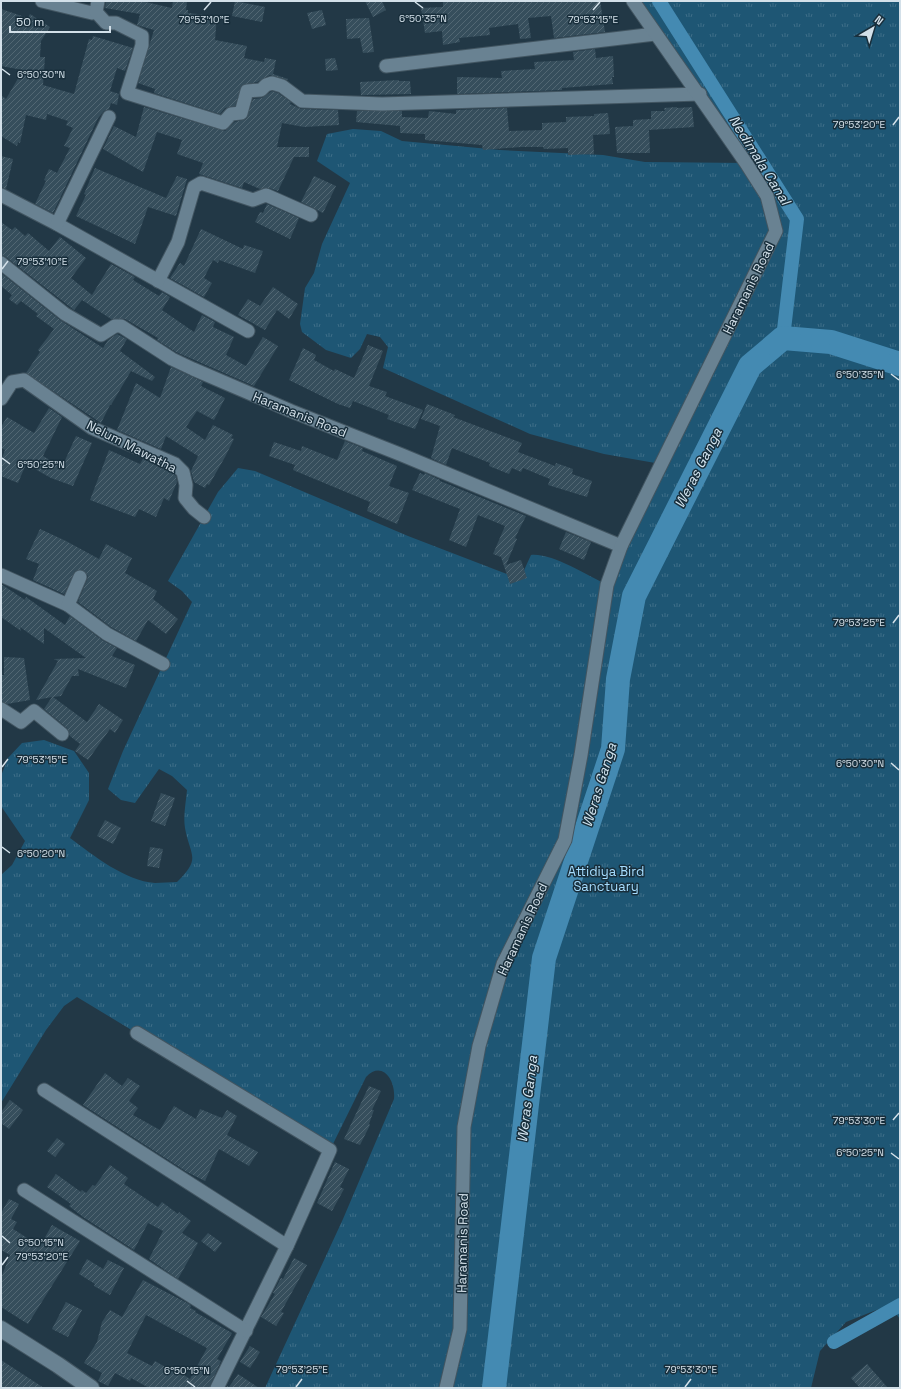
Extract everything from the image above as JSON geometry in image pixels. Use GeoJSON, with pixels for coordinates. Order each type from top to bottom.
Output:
{"type":"FeatureCollection","features":[{"type":"Feature","properties":{"kind":"street"},"geometry":{"type":"LineString","coordinates":[[42,1],[92,14],[97,6]]}},
{"type":"Feature","properties":{"kind":"street","name":"Haramanis Road"},"geometry":{"type":"LineString","coordinates":[[446,1388],[460,1329],[464,1127],[479,1046],[503,964],[565,840],[581,755],[607,585],[621,546],[776,231],[766,196],[746,163],[700,94],[655,34],[633,1]]}},
{"type":"Feature","properties":{"kind":"street"},"geometry":{"type":"LineString","coordinates":[[97,6],[106,24],[116,23],[142,36],[142,45],[127,93],[223,123],[230,114],[241,113],[247,90],[261,90],[266,85],[272,83],[282,86],[302,101],[382,104],[700,94]]}},
{"type":"Feature","properties":{"kind":"street"},"geometry":{"type":"LineString","coordinates":[[386,66],[655,34]]}},
{"type":"Feature","properties":{"kind":"street"},"geometry":{"type":"LineString","coordinates":[[57,224],[109,117]]}},
{"type":"Feature","properties":{"kind":"street"},"geometry":{"type":"LineString","coordinates":[[158,281],[178,242],[194,187],[201,183],[253,200],[266,195],[311,215]]}},
{"type":"Feature","properties":{"kind":"street"},"geometry":{"type":"LineString","coordinates":[[1,195],[57,224],[248,331]]}},
{"type":"Feature","properties":{"kind":"street","name":"Haramanis Road"},"geometry":{"type":"LineString","coordinates":[[1,263],[65,314],[101,335],[115,326],[121,326],[172,359],[193,369],[291,411],[402,455],[621,546]]}},
{"type":"Feature","properties":{"kind":"street","name":"Nelum Mawatha"},"geometry":{"type":"LineString","coordinates":[[1,399],[12,382],[24,380],[92,428],[175,464],[183,472],[186,485],[185,498],[194,510],[204,517]]}},
{"type":"Feature","properties":{"kind":"street"},"geometry":{"type":"LineString","coordinates":[[1,575],[68,605],[107,634],[163,664]]}},
{"type":"Feature","properties":{"kind":"street"},"geometry":{"type":"LineString","coordinates":[[68,605],[80,577]]}},
{"type":"Feature","properties":{"kind":"street"},"geometry":{"type":"LineString","coordinates":[[1,709],[21,722],[34,711],[62,734]]}},
{"type":"Feature","properties":{"kind":"street"},"geometry":{"type":"LineString","coordinates":[[137,1032],[330,1150],[287,1246],[246,1331],[216,1388]]}},
{"type":"Feature","properties":{"kind":"street"},"geometry":{"type":"LineString","coordinates":[[44,1090],[287,1246]]}},
{"type":"Feature","properties":{"kind":"street"},"geometry":{"type":"LineString","coordinates":[[24,1190],[246,1331]]}},
{"type":"Feature","properties":{"kind":"street"},"geometry":{"type":"LineString","coordinates":[[1,1329],[91,1388]]}},
{"type":"Feature","properties":{"kind":"green space","name":"Attidiya Bird Sanctuary"},"geometry":{"type":"Polygon","coordinates":[[[633,1],[900,1],[900,1319],[889,1305],[846,1322],[820,1351],[811,1388],[265,1388],[343,1219],[394,1099],[393,1085],[387,1074],[382,1071],[372,1072],[366,1077],[330,1150],[77,997],[64,1006],[46,1030],[1,1103],[1,875],[12,865],[25,841],[1,806],[1,776],[8,758],[22,743],[44,740],[74,751],[89,773],[89,800],[70,838],[110,866],[132,878],[155,883],[177,882],[185,874],[192,862],[191,851],[184,823],[187,790],[172,776],[159,769],[135,803],[121,800],[108,789],[123,751],[192,602],[182,591],[168,581],[218,492],[238,468],[255,471],[408,536],[520,579],[531,555],[539,555],[559,561],[607,585],[661,464],[604,454],[530,434],[383,368],[388,347],[380,337],[367,334],[360,349],[351,358],[326,350],[302,332],[300,324],[305,288],[314,273],[322,244],[350,183],[317,161],[327,134],[353,129],[381,131],[402,141],[500,150],[603,155],[645,162],[746,163],[633,1]]]}},
{"type":"Feature","properties":{"kind":"building"},"geometry":{"type":"Polygon","coordinates":[[[106,1],[141,1],[172,8],[173,1],[187,1],[186,10],[188,10],[188,13],[217,16],[215,40],[247,46],[244,58],[264,62],[265,58],[276,60],[273,74],[288,80],[270,75],[257,82],[242,85],[235,106],[225,108],[220,114],[154,93],[155,89],[138,83],[154,30],[137,25],[140,14],[105,8],[106,1]]]}},
{"type":"Feature","properties":{"kind":"building"},"geometry":{"type":"Polygon","coordinates":[[[235,1],[265,7],[262,22],[232,16],[235,1]]]}},
{"type":"Feature","properties":{"kind":"building"},"geometry":{"type":"Polygon","coordinates":[[[365,1],[382,1],[386,10],[373,17],[365,1]]]}},
{"type":"Feature","properties":{"kind":"building"},"geometry":{"type":"Polygon","coordinates":[[[443,1],[600,1],[605,32],[554,38],[551,16],[528,18],[531,38],[520,39],[518,24],[489,28],[490,35],[459,38],[460,42],[443,45],[442,31],[425,33],[421,8],[443,7],[443,1]]]}},
{"type":"Feature","properties":{"kind":"building"},"geometry":{"type":"Polygon","coordinates":[[[1,9],[28,18],[30,14],[50,27],[41,41],[40,57],[45,57],[43,85],[74,94],[89,39],[92,40],[93,36],[133,48],[125,71],[117,68],[110,91],[119,94],[117,105],[111,103],[109,109],[104,111],[98,118],[53,213],[35,204],[46,181],[44,180],[49,169],[57,173],[70,148],[64,146],[73,128],[66,125],[68,121],[47,114],[46,120],[26,115],[20,143],[18,142],[17,146],[1,136],[1,95],[6,99],[23,70],[1,66],[1,9]]]}},
{"type":"Feature","properties":{"kind":"building"},"geometry":{"type":"Polygon","coordinates":[[[322,10],[326,25],[312,29],[307,13],[322,10]]]}},
{"type":"Feature","properties":{"kind":"building"},"geometry":{"type":"Polygon","coordinates":[[[369,18],[374,52],[363,53],[360,38],[347,39],[346,19],[369,18]]]}},
{"type":"Feature","properties":{"kind":"building"},"geometry":{"type":"Polygon","coordinates":[[[595,49],[596,58],[613,56],[613,84],[562,88],[562,90],[457,94],[457,77],[502,78],[501,71],[535,69],[534,62],[574,60],[573,52],[595,49]]]}},
{"type":"Feature","properties":{"kind":"building"},"geometry":{"type":"Polygon","coordinates":[[[335,58],[338,70],[326,71],[325,59],[335,58]]]}},
{"type":"Feature","properties":{"kind":"building"},"geometry":{"type":"Polygon","coordinates":[[[399,80],[410,81],[411,94],[361,95],[360,82],[399,80]]]}},
{"type":"Feature","properties":{"kind":"building"},"geometry":{"type":"Polygon","coordinates":[[[272,91],[278,93],[291,102],[290,104],[301,109],[338,110],[339,125],[304,127],[282,123],[277,147],[309,147],[309,157],[294,157],[278,191],[269,188],[260,189],[244,182],[242,188],[199,174],[203,163],[177,154],[182,140],[157,132],[143,172],[103,149],[114,126],[136,137],[144,107],[225,131],[235,122],[246,119],[253,99],[262,98],[272,91]]]}},
{"type":"Feature","properties":{"kind":"building"},"geometry":{"type":"Polygon","coordinates":[[[692,107],[694,127],[649,130],[650,153],[617,153],[615,127],[633,126],[633,120],[651,119],[651,111],[665,111],[664,108],[692,107]]]}},
{"type":"Feature","properties":{"kind":"building"},"geometry":{"type":"Polygon","coordinates":[[[507,108],[509,131],[542,130],[542,123],[566,122],[566,117],[594,116],[594,114],[608,113],[610,134],[593,135],[594,154],[568,155],[568,148],[544,149],[543,147],[521,147],[483,150],[482,145],[425,140],[425,134],[400,133],[400,126],[356,122],[357,111],[402,111],[402,117],[428,118],[429,111],[456,114],[456,110],[507,108]]]}},
{"type":"Feature","properties":{"kind":"building"},"geometry":{"type":"Polygon","coordinates":[[[1,156],[13,159],[6,189],[1,187],[1,156]]]}},
{"type":"Feature","properties":{"kind":"building"},"geometry":{"type":"Polygon","coordinates":[[[95,168],[166,198],[177,176],[187,179],[176,216],[148,207],[135,244],[76,216],[86,195],[84,194],[95,168]]]}},
{"type":"Feature","properties":{"kind":"building"},"geometry":{"type":"Polygon","coordinates":[[[314,176],[336,186],[323,213],[301,202],[314,176]]]}},
{"type":"Feature","properties":{"kind":"building"},"geometry":{"type":"Polygon","coordinates":[[[267,204],[299,218],[290,239],[255,222],[260,212],[263,213],[267,204]]]}},
{"type":"Feature","properties":{"kind":"building"},"geometry":{"type":"Polygon","coordinates":[[[1,222],[12,230],[15,227],[25,236],[28,233],[49,251],[60,237],[86,258],[71,278],[92,295],[111,264],[135,277],[133,280],[159,296],[162,292],[170,297],[162,310],[194,332],[202,315],[215,322],[213,327],[234,337],[226,355],[246,366],[263,337],[278,346],[254,386],[176,352],[157,340],[158,338],[125,319],[111,319],[82,300],[74,310],[6,257],[1,255],[1,222]]]}},
{"type":"Feature","properties":{"kind":"building"},"geometry":{"type":"Polygon","coordinates":[[[201,229],[243,249],[244,245],[263,251],[255,273],[219,260],[218,263],[213,260],[204,278],[212,283],[204,297],[170,278],[180,263],[184,266],[201,229]]]}},
{"type":"Feature","properties":{"kind":"building"},"geometry":{"type":"Polygon","coordinates":[[[1,273],[60,320],[103,348],[108,340],[117,334],[127,339],[120,351],[155,377],[152,381],[131,371],[101,423],[26,373],[40,352],[38,350],[54,329],[36,316],[38,314],[21,301],[17,305],[9,299],[12,295],[1,286],[1,273]]]}},
{"type":"Feature","properties":{"kind":"building"},"geometry":{"type":"Polygon","coordinates":[[[273,287],[298,304],[289,319],[277,310],[265,330],[238,315],[248,299],[260,306],[273,287]]]}},
{"type":"Feature","properties":{"kind":"building"},"geometry":{"type":"Polygon","coordinates":[[[368,345],[383,351],[369,386],[387,392],[385,396],[423,410],[415,429],[387,419],[389,415],[353,401],[350,408],[338,404],[289,380],[303,348],[316,355],[314,360],[334,371],[335,369],[354,378],[368,345]]]}},
{"type":"Feature","properties":{"kind":"building"},"geometry":{"type":"Polygon","coordinates":[[[171,367],[203,382],[201,386],[225,398],[214,420],[197,411],[186,427],[205,440],[213,425],[233,435],[231,438],[234,439],[225,457],[209,485],[207,484],[205,488],[194,482],[191,471],[198,456],[166,436],[161,449],[117,430],[136,383],[160,398],[171,367]]]}},
{"type":"Feature","properties":{"kind":"building"},"geometry":{"type":"Polygon","coordinates":[[[427,404],[455,415],[453,417],[522,443],[518,452],[555,466],[556,463],[573,469],[572,474],[592,481],[587,497],[548,485],[550,479],[523,468],[521,472],[512,468],[509,474],[489,466],[490,463],[452,448],[446,465],[431,458],[440,426],[421,419],[427,404]]]}},
{"type":"Feature","properties":{"kind":"building"},"geometry":{"type":"Polygon","coordinates":[[[49,408],[62,417],[43,456],[62,467],[76,436],[92,443],[73,486],[51,478],[26,464],[18,483],[1,476],[1,461],[5,450],[1,448],[1,427],[7,417],[34,433],[49,408]]]}},
{"type":"Feature","properties":{"kind":"building"},"geometry":{"type":"Polygon","coordinates":[[[345,441],[363,448],[362,451],[397,466],[389,486],[409,493],[397,524],[367,511],[370,502],[293,470],[295,465],[269,456],[274,442],[301,451],[302,446],[337,460],[345,441]]]}},
{"type":"Feature","properties":{"kind":"building"},"geometry":{"type":"Polygon","coordinates":[[[109,450],[140,464],[143,459],[171,472],[176,476],[177,482],[169,501],[164,498],[156,517],[139,509],[135,517],[90,500],[109,450]]]}},
{"type":"Feature","properties":{"kind":"building"},"geometry":{"type":"Polygon","coordinates":[[[420,473],[424,475],[425,473],[440,481],[526,516],[515,538],[517,539],[506,565],[521,560],[527,578],[510,584],[501,557],[493,554],[505,526],[478,515],[466,547],[449,540],[460,509],[412,490],[420,473]]]}},
{"type":"Feature","properties":{"kind":"building"},"geometry":{"type":"Polygon","coordinates":[[[40,529],[99,559],[106,544],[132,558],[125,573],[157,591],[153,599],[178,619],[166,634],[148,620],[136,641],[111,627],[78,602],[88,576],[83,570],[75,571],[64,594],[33,580],[39,564],[26,559],[40,529]]]}},
{"type":"Feature","properties":{"kind":"building"},"geometry":{"type":"Polygon","coordinates":[[[566,532],[591,542],[584,560],[559,549],[566,532]]]}},
{"type":"Feature","properties":{"kind":"building"},"geometry":{"type":"Polygon","coordinates":[[[1,584],[25,600],[26,597],[65,625],[70,616],[102,640],[117,648],[112,656],[135,665],[126,688],[78,669],[79,676],[72,676],[61,696],[53,697],[87,722],[99,704],[123,720],[115,733],[110,729],[88,760],[75,751],[80,744],[70,736],[67,728],[44,709],[52,697],[36,700],[58,661],[54,659],[86,658],[44,628],[44,644],[20,627],[21,631],[1,617],[1,584]]]}},
{"type":"Feature","properties":{"kind":"building"},"geometry":{"type":"Polygon","coordinates":[[[4,657],[24,658],[30,700],[7,704],[1,701],[1,675],[4,675],[4,657]]]}},
{"type":"Feature","properties":{"kind":"building"},"geometry":{"type":"Polygon","coordinates":[[[161,793],[175,798],[165,826],[151,821],[161,793]]]}},
{"type":"Feature","properties":{"kind":"building"},"geometry":{"type":"Polygon","coordinates":[[[105,820],[121,828],[113,844],[97,836],[105,820]]]}},
{"type":"Feature","properties":{"kind":"building"},"geometry":{"type":"Polygon","coordinates":[[[150,847],[163,849],[159,868],[147,866],[150,847]]]}},
{"type":"Feature","properties":{"kind":"building"},"geometry":{"type":"Polygon","coordinates":[[[105,1073],[122,1086],[128,1078],[140,1086],[129,1101],[138,1108],[133,1115],[160,1130],[174,1106],[196,1119],[200,1109],[222,1118],[227,1110],[237,1116],[227,1135],[258,1152],[249,1166],[219,1149],[205,1181],[187,1172],[83,1105],[105,1073]]]}},
{"type":"Feature","properties":{"kind":"building"},"geometry":{"type":"Polygon","coordinates":[[[369,1086],[381,1091],[372,1110],[374,1110],[369,1124],[370,1125],[360,1145],[344,1139],[369,1086]]]}},
{"type":"Feature","properties":{"kind":"building"},"geometry":{"type":"Polygon","coordinates":[[[10,1100],[23,1110],[9,1129],[1,1123],[1,1112],[10,1100]]]}},
{"type":"Feature","properties":{"kind":"building"},"geometry":{"type":"Polygon","coordinates":[[[57,1138],[65,1144],[55,1157],[47,1151],[57,1138]]]}},
{"type":"Feature","properties":{"kind":"building"},"geometry":{"type":"Polygon","coordinates":[[[335,1162],[349,1169],[340,1187],[344,1189],[332,1211],[317,1203],[335,1162]]]}},
{"type":"Feature","properties":{"kind":"building"},"geometry":{"type":"Polygon","coordinates":[[[110,1165],[128,1178],[124,1184],[158,1207],[162,1202],[178,1214],[179,1212],[191,1221],[182,1233],[198,1243],[178,1279],[149,1259],[163,1231],[148,1223],[134,1250],[83,1217],[69,1206],[71,1204],[47,1187],[56,1174],[81,1192],[82,1190],[86,1193],[93,1185],[95,1186],[110,1165]]]}},
{"type":"Feature","properties":{"kind":"building"},"geometry":{"type":"Polygon","coordinates":[[[9,1199],[19,1204],[11,1219],[17,1222],[13,1229],[40,1246],[52,1225],[80,1241],[28,1324],[1,1307],[1,1278],[10,1255],[1,1250],[1,1213],[9,1199]]]}},
{"type":"Feature","properties":{"kind":"building"},"geometry":{"type":"Polygon","coordinates":[[[208,1233],[222,1243],[215,1252],[201,1241],[208,1233]]]}},
{"type":"Feature","properties":{"kind":"building"},"geometry":{"type":"Polygon","coordinates":[[[294,1258],[307,1265],[281,1312],[284,1313],[276,1326],[261,1317],[275,1294],[273,1293],[281,1278],[283,1279],[294,1258]]]}},
{"type":"Feature","properties":{"kind":"building"},"geometry":{"type":"Polygon","coordinates":[[[87,1259],[103,1269],[108,1260],[124,1268],[110,1295],[94,1286],[95,1284],[79,1274],[87,1259]]]}},
{"type":"Feature","properties":{"kind":"building"},"geometry":{"type":"Polygon","coordinates":[[[143,1280],[189,1304],[191,1306],[190,1308],[196,1311],[195,1312],[232,1333],[217,1359],[221,1361],[209,1388],[149,1388],[131,1378],[130,1381],[115,1373],[108,1386],[98,1381],[102,1373],[84,1363],[97,1342],[102,1322],[110,1310],[122,1317],[143,1280]],[[146,1315],[127,1353],[152,1366],[155,1361],[174,1372],[175,1369],[190,1379],[207,1348],[146,1315]]]}},
{"type":"Feature","properties":{"kind":"building"},"geometry":{"type":"Polygon","coordinates":[[[66,1302],[82,1310],[68,1337],[52,1329],[66,1302]]]}},
{"type":"Feature","properties":{"kind":"building"},"geometry":{"type":"Polygon","coordinates":[[[250,1346],[260,1352],[250,1368],[240,1362],[250,1346]]]}},
{"type":"Feature","properties":{"kind":"building"},"geometry":{"type":"Polygon","coordinates":[[[1,1360],[44,1388],[1,1388],[1,1360]]]}},
{"type":"Feature","properties":{"kind":"building"},"geometry":{"type":"Polygon","coordinates":[[[867,1364],[888,1388],[860,1388],[851,1378],[867,1364]]]}},
{"type":"Feature","properties":{"kind":"building"},"geometry":{"type":"Polygon","coordinates":[[[238,1374],[259,1388],[226,1388],[227,1386],[229,1387],[238,1374]]]}},
{"type":"Feature","properties":{"kind":"waterway","name":"Nedimala Canal"},"geometry":{"type":"LineString","coordinates":[[659,1],[797,219],[783,338]]}},
{"type":"Feature","properties":{"kind":"waterway","name":"Weras Ganga"},"geometry":{"type":"LineString","coordinates":[[494,1388],[544,958],[613,749],[618,679],[634,596],[750,366],[783,338],[831,342],[900,364]]}},
{"type":"Feature","properties":{"kind":"waterway"},"geometry":{"type":"LineString","coordinates":[[834,1342],[900,1305]]}}]}
